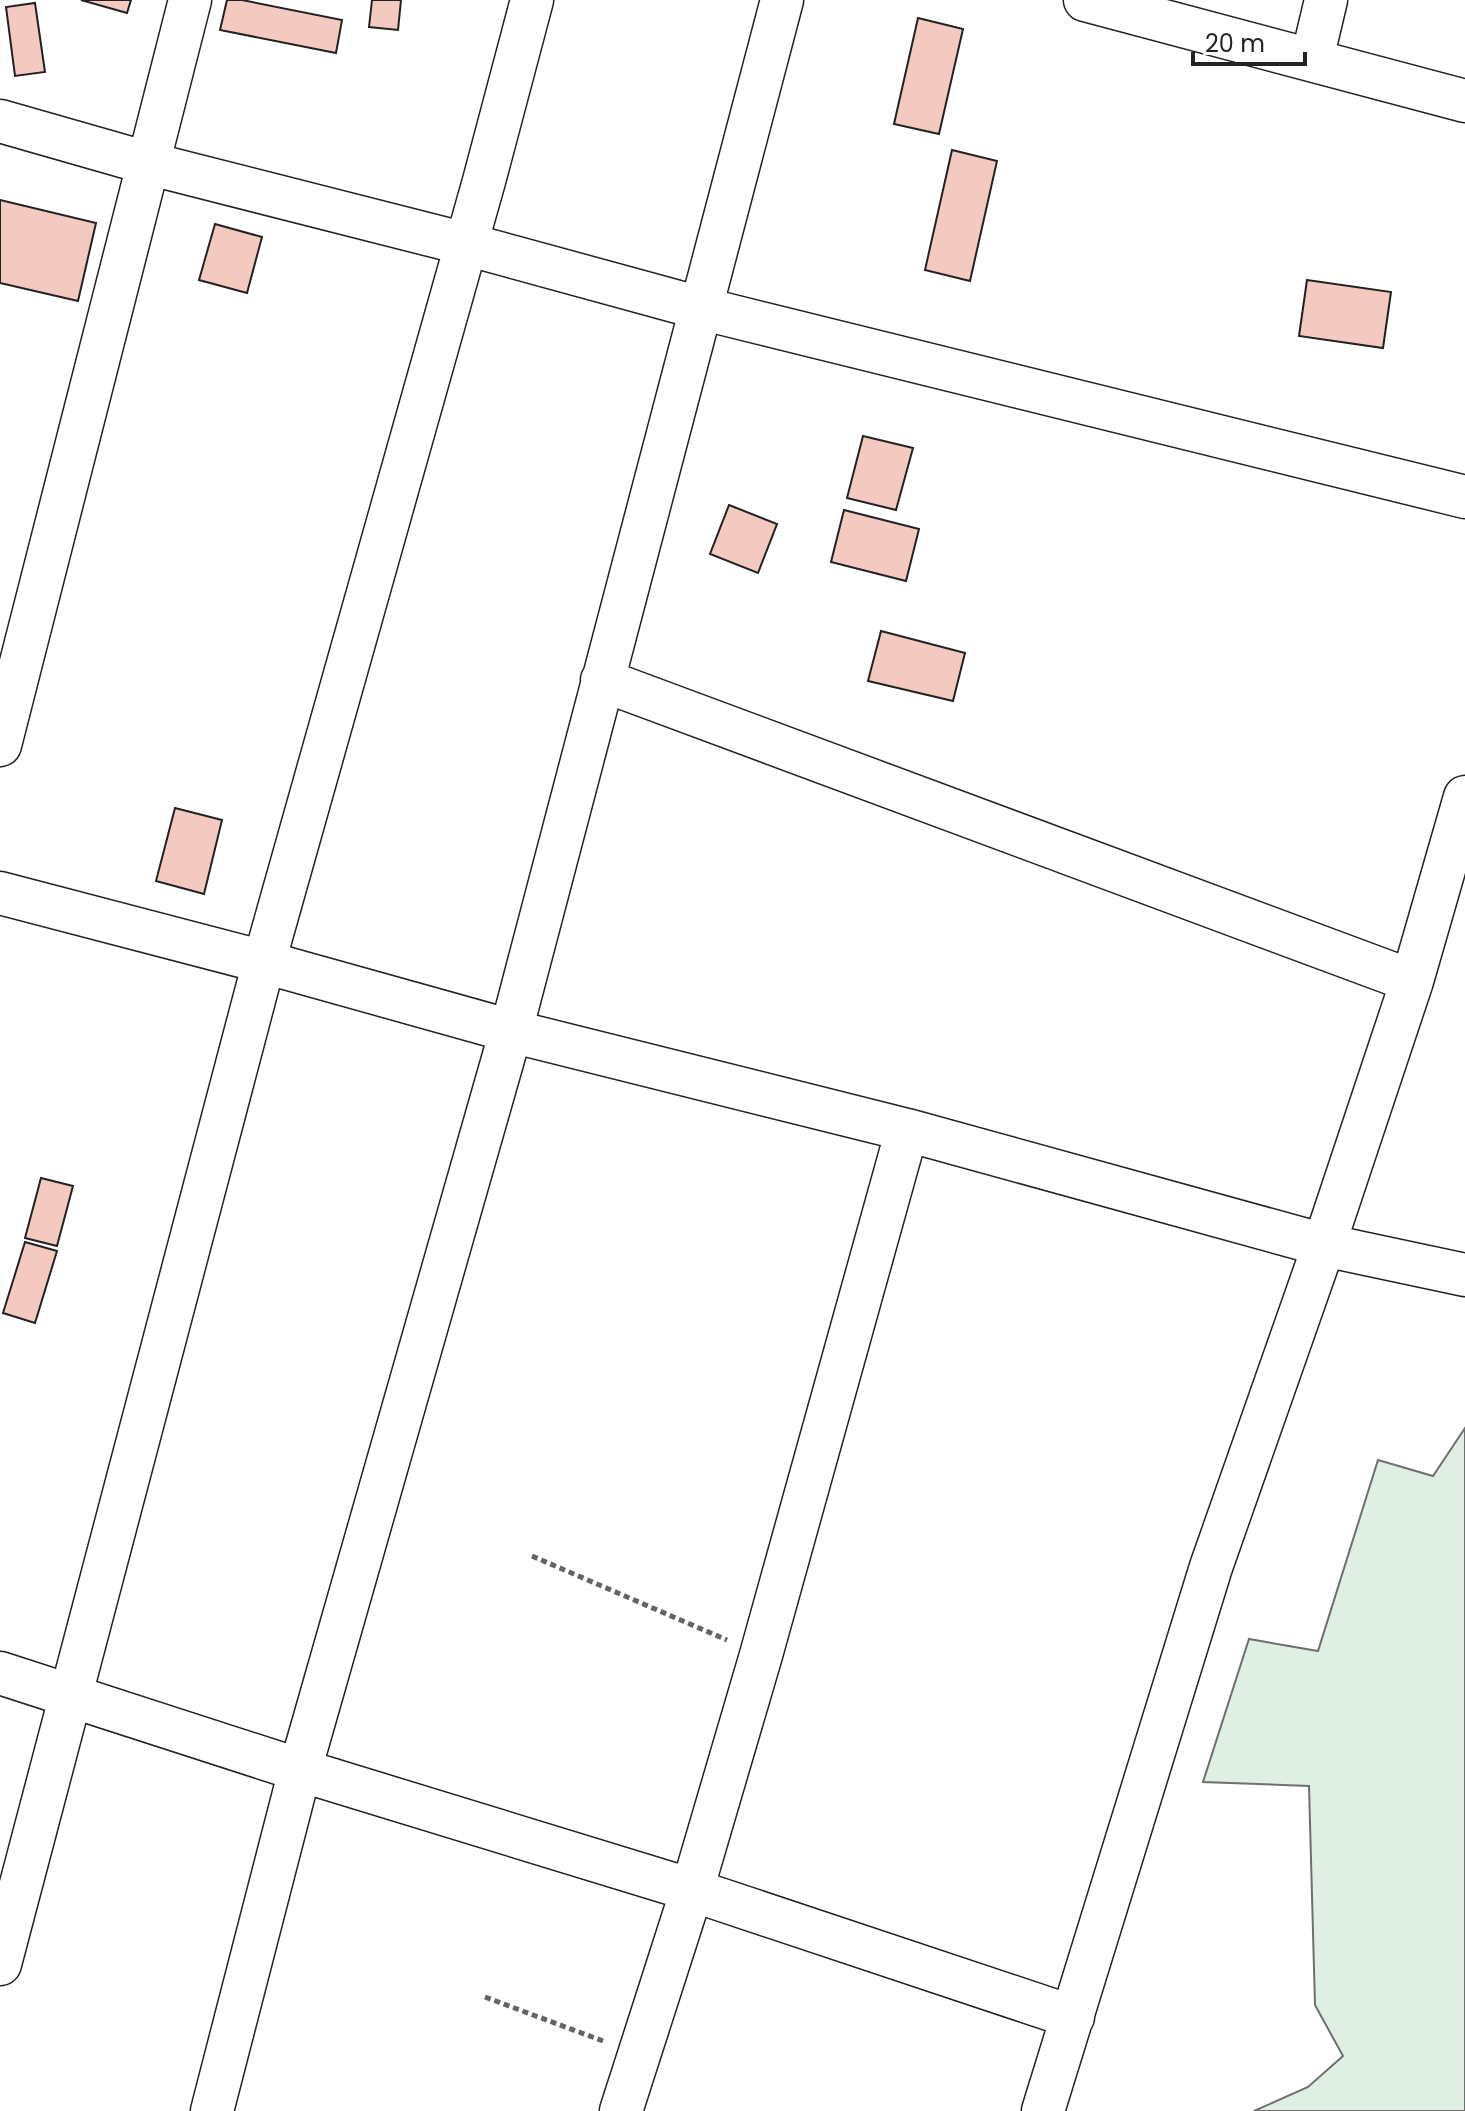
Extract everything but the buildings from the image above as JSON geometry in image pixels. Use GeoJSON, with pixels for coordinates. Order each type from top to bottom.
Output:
{"type":"FeatureCollection","features":[{"type":"Feature","properties":{"kind":"street"},"geometry":{"type":"LineString","coordinates":[[0,745],[190,0]]}},
{"type":"Feature","properties":{"kind":"street"},"geometry":{"type":"LineString","coordinates":[[0,1964],[264,962],[532,0]]}},
{"type":"Feature","properties":{"kind":"street"},"geometry":{"type":"LineString","coordinates":[[212,2111],[300,1770],[511,1031],[782,0]]}},
{"type":"Feature","properties":{"kind":"street"},"geometry":{"type":"LineString","coordinates":[[1085,0],[1465,101]]}},
{"type":"Feature","properties":{"kind":"street"},"geometry":{"type":"LineString","coordinates":[[1312,59],[1326,0]]}},
{"type":"Feature","properties":{"kind":"street"},"geometry":{"type":"LineString","coordinates":[[0,121],[147,163],[466,244],[700,308],[1465,497]]}},
{"type":"Feature","properties":{"kind":"street"},"geometry":{"type":"LineString","coordinates":[[602,680],[1412,981]]}},
{"type":"Feature","properties":{"kind":"street"},"geometry":{"type":"LineString","coordinates":[[1043,2111],[1211,1567],[1324,1245],[1412,981],[1465,797]]}},
{"type":"Feature","properties":{"kind":"street"},"geometry":{"type":"LineString","coordinates":[[0,893],[511,1031],[907,1130],[1324,1245],[1465,1275]]}},
{"type":"Feature","properties":{"kind":"street"},"geometry":{"type":"LineString","coordinates":[[621,2111],[692,1890],[761,1655],[907,1130]]}},
{"type":"Feature","properties":{"kind":"street"},"geometry":{"type":"LineString","coordinates":[[0,1673],[300,1770],[692,1890],[1073,2017]]}},
{"type":"Feature","properties":{"kind":"path"},"geometry":{"type":"LineString","coordinates":[[532,1556],[761,1655]]}},
{"type":"Feature","properties":{"kind":"path"},"geometry":{"type":"LineString","coordinates":[[485,1997],[638,2053]]}},
{"type":"Feature","properties":{"kind":"green space"},"geometry":{"type":"Polygon","coordinates":[[[1465,1428],[1465,2111],[1254,2111],[1308,2087],[1343,2056],[1315,2005],[1309,1786],[1203,1782],[1249,1639],[1318,1651],[1378,1460],[1433,1476],[1465,1428]]]}}]}
